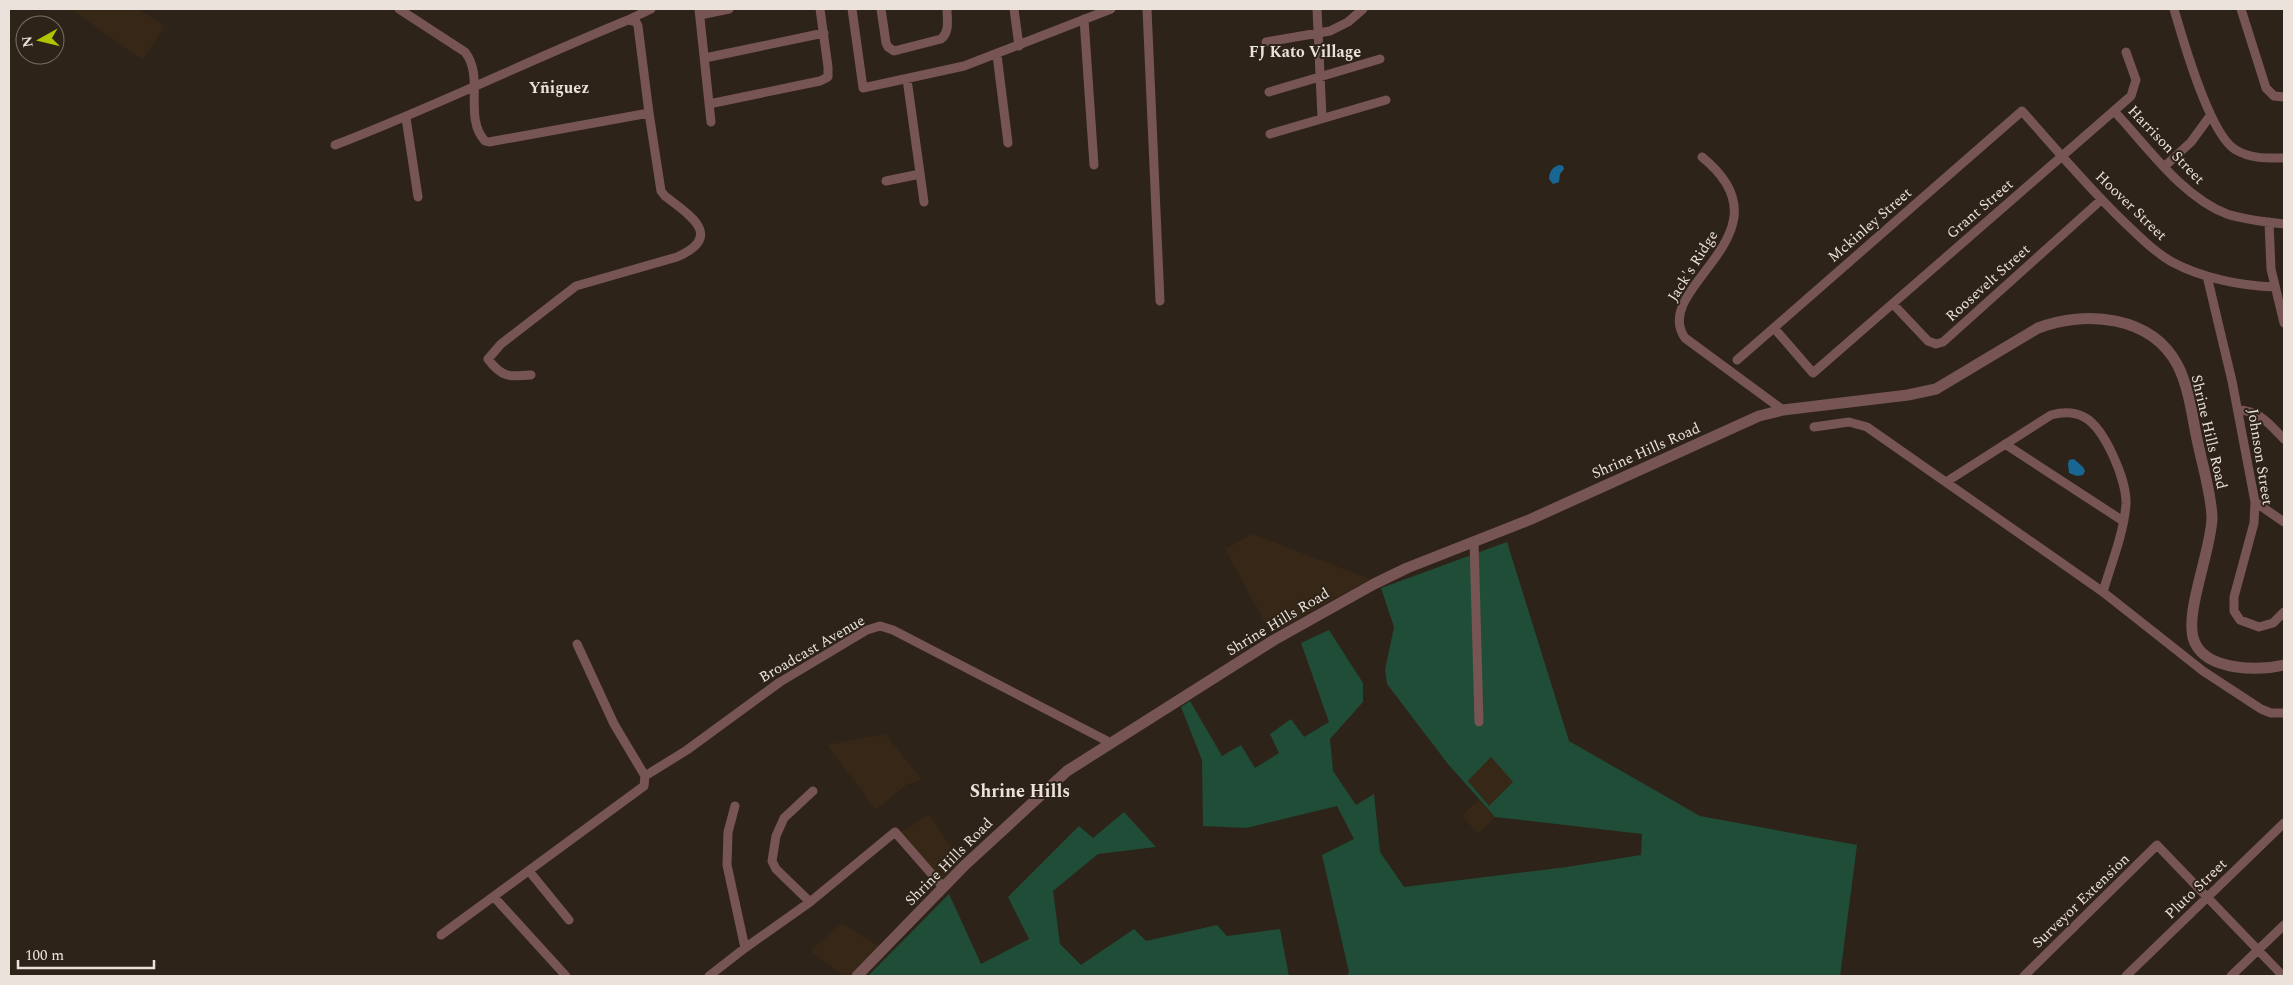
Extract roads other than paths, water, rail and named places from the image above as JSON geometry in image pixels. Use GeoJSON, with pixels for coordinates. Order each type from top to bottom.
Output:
{"type":"FeatureCollection","features":[{"type":"Feature","properties":{"kind":"street"},"geometry":{"type":"LineString","coordinates":[[399,9],[465,52],[474,70],[473,86],[477,128],[482,138],[489,142],[649,113]]}},
{"type":"Feature","properties":{"kind":"street"},"geometry":{"type":"LineString","coordinates":[[335,145],[406,118],[473,86],[651,9]]}},
{"type":"Feature","properties":{"kind":"street"},"geometry":{"type":"LineString","coordinates":[[711,122],[700,12],[729,9]]}},
{"type":"Feature","properties":{"kind":"street"},"geometry":{"type":"LineString","coordinates":[[709,104],[820,81],[828,77],[820,9]]}},
{"type":"Feature","properties":{"kind":"street"},"geometry":{"type":"LineString","coordinates":[[852,9],[863,88],[964,66],[1019,46],[1086,15],[1111,9]]}},
{"type":"Feature","properties":{"kind":"street"},"geometry":{"type":"LineString","coordinates":[[882,9],[886,43],[894,51],[941,39],[945,36],[948,26],[947,9]]}},
{"type":"Feature","properties":{"kind":"street"},"geometry":{"type":"LineString","coordinates":[[1014,9],[1019,46]]}},
{"type":"Feature","properties":{"kind":"street"},"geometry":{"type":"LineString","coordinates":[[1147,9],[1160,301]]}},
{"type":"Feature","properties":{"kind":"street"},"geometry":{"type":"LineString","coordinates":[[1317,9],[1322,118]]}},
{"type":"Feature","properties":{"kind":"street"},"geometry":{"type":"LineString","coordinates":[[1266,42],[1318,34],[1339,28],[1363,9]]}},
{"type":"Feature","properties":{"kind":"street"},"geometry":{"type":"LineString","coordinates":[[2174,9],[2210,116],[2218,133],[2235,150],[2258,158],[2284,158]]}},
{"type":"Feature","properties":{"kind":"street"},"geometry":{"type":"LineString","coordinates":[[2241,9],[2266,88],[2274,96],[2284,97]]}},
{"type":"Feature","properties":{"kind":"street"},"geometry":{"type":"LineString","coordinates":[[1086,15],[1094,165]]}},
{"type":"Feature","properties":{"kind":"street"},"geometry":{"type":"LineString","coordinates":[[532,375],[510,377],[496,370],[488,359],[501,344],[576,286],[677,257],[690,251],[699,239],[700,232],[697,221],[661,191],[638,26],[636,22],[628,20]]}},
{"type":"Feature","properties":{"kind":"street"},"geometry":{"type":"LineString","coordinates":[[704,58],[824,34]]}},
{"type":"Feature","properties":{"kind":"street","name":"Grant Street"},"geometry":{"type":"LineString","coordinates":[[1774,328],[1813,373],[2131,96],[2135,85],[2134,74],[2126,52]]}},
{"type":"Feature","properties":{"kind":"street"},"geometry":{"type":"LineString","coordinates":[[997,55],[1008,143]]}},
{"type":"Feature","properties":{"kind":"street"},"geometry":{"type":"LineString","coordinates":[[1269,92],[1380,60]]}},
{"type":"Feature","properties":{"kind":"street"},"geometry":{"type":"LineString","coordinates":[[907,79],[924,202]]}},
{"type":"Feature","properties":{"kind":"street"},"geometry":{"type":"LineString","coordinates":[[1270,134],[1386,100]]}},
{"type":"Feature","properties":{"kind":"street","name":"Hoover Street"},"geometry":{"type":"LineString","coordinates":[[2022,111],[2101,200],[2160,254],[2190,270],[2208,276],[2252,285],[2275,287]]}},
{"type":"Feature","properties":{"kind":"street","name":"Mckinley Street"},"geometry":{"type":"LineString","coordinates":[[1737,360],[2022,111]]}},
{"type":"Feature","properties":{"kind":"street","name":"Harrison Street"},"geometry":{"type":"LineString","coordinates":[[2114,111],[2181,183],[2205,203],[2228,214],[2284,224]]}},
{"type":"Feature","properties":{"kind":"street"},"geometry":{"type":"LineString","coordinates":[[2165,166],[2190,142],[2210,116]]}},
{"type":"Feature","properties":{"kind":"street"},"geometry":{"type":"LineString","coordinates":[[406,118],[418,197]]}},
{"type":"Feature","properties":{"kind":"street","name":"Jack's Ridge"},"geometry":{"type":"LineString","coordinates":[[1702,157],[1716,169],[1730,190],[1734,203],[1735,217],[1727,239],[1682,307],[1678,324],[1685,338],[1783,410]]}},
{"type":"Feature","properties":{"kind":"street"},"geometry":{"type":"LineString","coordinates":[[886,181],[920,174]]}},
{"type":"Feature","properties":{"kind":"street","name":"Roosevelt Street"},"geometry":{"type":"LineString","coordinates":[[1893,304],[1928,341],[1936,344],[1943,342],[2101,200]]}},
{"type":"Feature","properties":{"kind":"street"},"geometry":{"type":"LineString","coordinates":[[2269,222],[2270,259],[2284,323]]}},
{"type":"Feature","properties":{"kind":"street","name":"Johnson Street"},"geometry":{"type":"LineString","coordinates":[[2208,276],[2238,410],[2256,502],[2254,523],[2234,597],[2234,612],[2240,620],[2259,626],[2273,623],[2284,612]]}},
{"type":"Feature","properties":{"kind":"street","name":"Shrine Hills Road"},"geometry":{"type":"LineString","coordinates":[[857,976],[943,887],[1060,778],[1111,743],[1327,609],[1407,568],[1529,520],[1758,416],[1783,410],[1908,395],[1936,389],[2038,328],[2048,324],[2082,318],[2116,320],[2132,326],[2161,344],[2178,366],[2187,397],[2209,499],[2211,530],[2192,624],[2192,635],[2199,651],[2230,666],[2252,670],[2284,665]]}},
{"type":"Feature","properties":{"kind":"street"},"geometry":{"type":"LineString","coordinates":[[2238,410],[2253,411],[2258,414],[2284,439]]}},
{"type":"Feature","properties":{"kind":"street"},"geometry":{"type":"LineString","coordinates":[[1946,482],[2051,415],[2069,412],[2084,417],[2096,426],[2102,436],[2123,480],[2126,503],[2123,521],[2103,592]]}},
{"type":"Feature","properties":{"kind":"street"},"geometry":{"type":"LineString","coordinates":[[1814,427],[1849,422],[1859,423],[2103,592],[2203,671],[2261,709],[2271,713],[2284,714]]}},
{"type":"Feature","properties":{"kind":"street"},"geometry":{"type":"LineString","coordinates":[[2005,444],[2123,521]]}},
{"type":"Feature","properties":{"kind":"street"},"geometry":{"type":"LineString","coordinates":[[2256,502],[2284,522]]}},
{"type":"Feature","properties":{"kind":"street"},"geometry":{"type":"LineString","coordinates":[[1474,541],[1479,722]]}},
{"type":"Feature","properties":{"kind":"street","name":"Broadcast Avenue"},"geometry":{"type":"LineString","coordinates":[[645,776],[688,750],[780,682],[867,630],[880,626],[893,630],[1111,743]]}},
{"type":"Feature","properties":{"kind":"street"},"geometry":{"type":"LineString","coordinates":[[441,935],[644,786],[645,776],[614,724],[577,644]]}},
{"type":"Feature","properties":{"kind":"street"},"geometry":{"type":"LineString","coordinates":[[810,902],[776,869],[772,861],[776,836],[784,818],[813,791]]}},
{"type":"Feature","properties":{"kind":"street"},"geometry":{"type":"LineString","coordinates":[[735,806],[728,832],[727,865],[745,948]]}},
{"type":"Feature","properties":{"kind":"street","name":"Pluto Street"},"geometry":{"type":"LineString","coordinates":[[2126,976],[2284,823]]}},
{"type":"Feature","properties":{"kind":"street"},"geometry":{"type":"LineString","coordinates":[[709,976],[810,902],[894,832],[943,887]]}},
{"type":"Feature","properties":{"kind":"street","name":"Surveyor Extension"},"geometry":{"type":"LineString","coordinates":[[2024,976],[2157,845],[2207,897]]}},
{"type":"Feature","properties":{"kind":"street"},"geometry":{"type":"LineString","coordinates":[[529,871],[569,920]]}},
{"type":"Feature","properties":{"kind":"street"},"geometry":{"type":"LineString","coordinates":[[494,897],[566,976]]}},
{"type":"Feature","properties":{"kind":"street"},"geometry":{"type":"LineString","coordinates":[[2207,897],[2283,976]]}},
{"type":"Feature","properties":{"kind":"street"},"geometry":{"type":"LineString","coordinates":[[2232,976],[2284,925]]}},
{"type":"Feature","properties":{"kind":"water"},"geometry":{"type":"Polygon","coordinates":[[[1560,165],[1564,169],[1560,174],[1559,182],[1553,184],[1549,179],[1550,174],[1553,168],[1560,165]]]}},
{"type":"Feature","properties":{"kind":"water"},"geometry":{"type":"Polygon","coordinates":[[[2074,459],[2083,467],[2085,471],[2083,475],[2077,476],[2069,473],[2069,460],[2074,459]]]}},
{"type":"Feature","properties":{"kind":"district","name":"FJ Kato Village"},"geometry":{"type":"Point","coordinates":[1305,52]}},
{"type":"Feature","properties":{"kind":"district","name":"Yñiguez"},"geometry":{"type":"Point","coordinates":[559,88]}},
{"type":"Feature","properties":{"kind":"district","name":"Shrine Hills"},"geometry":{"type":"Point","coordinates":[1020,791]}}]}
